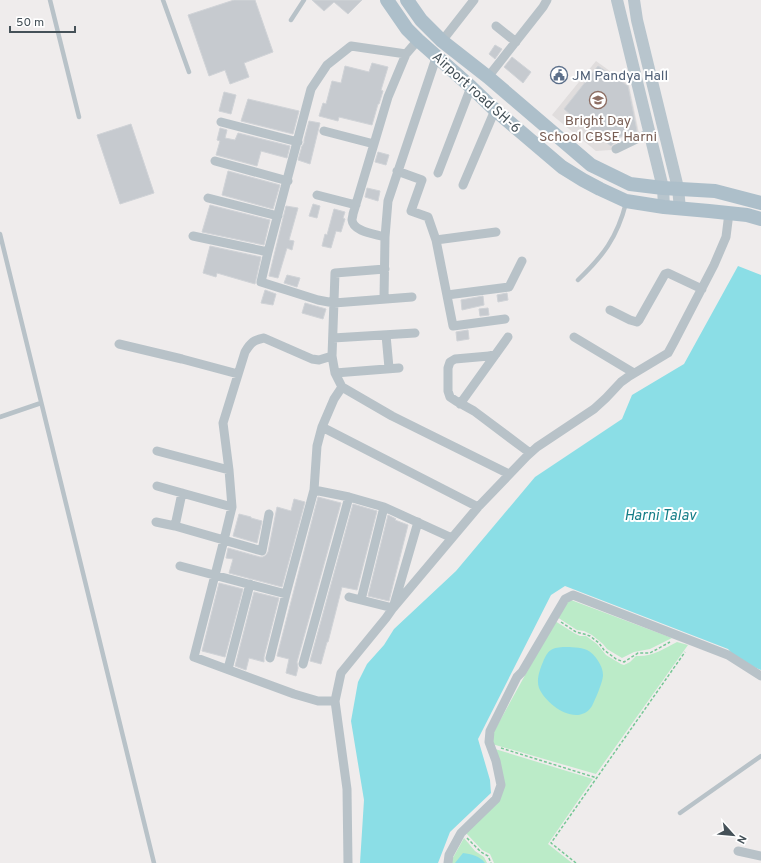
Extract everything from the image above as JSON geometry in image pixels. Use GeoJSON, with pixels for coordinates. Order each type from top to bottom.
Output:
{"type":"FeatureCollection","features":[{"type":"Feature","properties":{"kind":"main road","name":"Airport road SH-6"},"geometry":{"type":"LineString","coordinates":[[387,0],[407,29],[418,40],[472,87],[495,110],[562,167],[583,180],[626,201],[680,209],[747,215],[761,219]]}},
{"type":"Feature","properties":{"kind":"main road"},"geometry":{"type":"LineString","coordinates":[[407,0],[420,20],[442,41],[488,77],[591,165],[630,184],[663,188],[715,191],[761,203]]}},
{"type":"Feature","properties":{"kind":"main road"},"geometry":{"type":"LineString","coordinates":[[562,167],[575,152]]}},
{"type":"Feature","properties":{"kind":"street"},"geometry":{"type":"LineString","coordinates":[[442,41],[474,0]]}},
{"type":"Feature","properties":{"kind":"street"},"geometry":{"type":"LineString","coordinates":[[488,77],[547,2],[547,0]]}},
{"type":"Feature","properties":{"kind":"street"},"geometry":{"type":"LineString","coordinates":[[617,0],[663,188],[664,207]]}},
{"type":"Feature","properties":{"kind":"street"},"geometry":{"type":"LineString","coordinates":[[634,0],[637,20],[678,188],[680,209]]}},
{"type":"Feature","properties":{"kind":"street"},"geometry":{"type":"LineString","coordinates":[[496,26],[516,42]]}},
{"type":"Feature","properties":{"kind":"street"},"geometry":{"type":"LineString","coordinates":[[385,237],[355,227],[352,222],[353,214],[388,97],[406,54],[418,40]]}},
{"type":"Feature","properties":{"kind":"street"},"geometry":{"type":"LineString","coordinates":[[406,54],[351,46],[327,65],[312,89],[261,282],[318,300],[334,303],[412,297]]}},
{"type":"Feature","properties":{"kind":"street"},"geometry":{"type":"LineString","coordinates":[[384,299],[385,237],[388,201],[436,56]]}},
{"type":"Feature","properties":{"kind":"street"},"geometry":{"type":"LineString","coordinates":[[438,173],[472,87]]}},
{"type":"Feature","properties":{"kind":"street"},"geometry":{"type":"LineString","coordinates":[[463,185],[495,110]]}},
{"type":"Feature","properties":{"kind":"street"},"geometry":{"type":"LineString","coordinates":[[221,122],[298,142]]}},
{"type":"Feature","properties":{"kind":"street"},"geometry":{"type":"LineString","coordinates":[[324,131],[374,144]]}},
{"type":"Feature","properties":{"kind":"street"},"geometry":{"type":"LineString","coordinates":[[616,149],[649,133]]}},
{"type":"Feature","properties":{"kind":"street"},"geometry":{"type":"LineString","coordinates":[[215,161],[288,181]]}},
{"type":"Feature","properties":{"kind":"street"},"geometry":{"type":"LineString","coordinates":[[397,171],[422,180],[411,211],[428,217],[436,240],[453,326],[505,319]]}},
{"type":"Feature","properties":{"kind":"street"},"geometry":{"type":"LineString","coordinates":[[317,195],[356,205]]}},
{"type":"Feature","properties":{"kind":"street"},"geometry":{"type":"LineString","coordinates":[[208,198],[278,216]]}},
{"type":"Feature","properties":{"kind":"street"},"geometry":{"type":"LineString","coordinates":[[348,863],[347,789],[336,701],[341,673],[393,608],[478,507],[530,453],[594,409],[621,382],[668,353],[714,265],[726,237],[729,213]]}},
{"type":"Feature","properties":{"kind":"street"},"geometry":{"type":"LineString","coordinates":[[436,240],[496,232]]}},
{"type":"Feature","properties":{"kind":"street"},"geometry":{"type":"LineString","coordinates":[[194,236],[268,252]]}},
{"type":"Feature","properties":{"kind":"street"},"geometry":{"type":"LineString","coordinates":[[447,295],[494,292],[509,287],[522,261]]}},
{"type":"Feature","properties":{"kind":"street"},"geometry":{"type":"LineString","coordinates":[[384,269],[335,273],[332,356],[335,373],[342,388],[392,416],[509,474]]}},
{"type":"Feature","properties":{"kind":"street"},"geometry":{"type":"LineString","coordinates":[[610,310],[637,322],[665,274],[668,273],[702,289]]}},
{"type":"Feature","properties":{"kind":"street"},"geometry":{"type":"LineString","coordinates":[[333,338],[415,334]]}},
{"type":"Feature","properties":{"kind":"street"},"geometry":{"type":"LineString","coordinates":[[335,373],[394,368],[386,335]]}},
{"type":"Feature","properties":{"kind":"street"},"geometry":{"type":"LineString","coordinates":[[460,404],[508,337]]}},
{"type":"Feature","properties":{"kind":"street"},"geometry":{"type":"LineString","coordinates":[[574,337],[634,373]]}},
{"type":"Feature","properties":{"kind":"street"},"geometry":{"type":"LineString","coordinates":[[332,356],[319,360],[312,359],[264,338],[251,343],[245,352],[223,423],[232,507],[194,657],[294,694],[318,701],[336,701]]}},
{"type":"Feature","properties":{"kind":"street"},"geometry":{"type":"LineString","coordinates":[[119,344],[238,374]]}},
{"type":"Feature","properties":{"kind":"street"},"geometry":{"type":"LineString","coordinates":[[496,354],[455,359],[450,362],[448,368],[448,391],[450,397],[474,411],[530,453]]}},
{"type":"Feature","properties":{"kind":"street"},"geometry":{"type":"LineString","coordinates":[[270,658],[314,490],[317,446],[322,427],[334,399],[342,388]]}},
{"type":"Feature","properties":{"kind":"street"},"geometry":{"type":"LineString","coordinates":[[322,427],[478,507]]}},
{"type":"Feature","properties":{"kind":"street"},"geometry":{"type":"LineString","coordinates":[[157,451],[229,470]]}},
{"type":"Feature","properties":{"kind":"street"},"geometry":{"type":"LineString","coordinates":[[157,486],[232,507]]}},
{"type":"Feature","properties":{"kind":"street"},"geometry":{"type":"LineString","coordinates":[[314,490],[349,497],[384,507],[452,538]]}},
{"type":"Feature","properties":{"kind":"street"},"geometry":{"type":"LineString","coordinates":[[175,526],[182,493]]}},
{"type":"Feature","properties":{"kind":"street"},"geometry":{"type":"LineString","coordinates":[[303,664],[349,497]]}},
{"type":"Feature","properties":{"kind":"street"},"geometry":{"type":"LineString","coordinates":[[362,600],[384,507]]}},
{"type":"Feature","properties":{"kind":"street"},"geometry":{"type":"LineString","coordinates":[[156,522],[262,551],[269,514]]}},
{"type":"Feature","properties":{"kind":"street"},"geometry":{"type":"LineString","coordinates":[[393,608],[418,522]]}},
{"type":"Feature","properties":{"kind":"street"},"geometry":{"type":"LineString","coordinates":[[180,566],[286,594]]}},
{"type":"Feature","properties":{"kind":"street"},"geometry":{"type":"LineString","coordinates":[[228,669],[250,584]]}},
{"type":"Feature","properties":{"kind":"street"},"geometry":{"type":"LineString","coordinates":[[448,863],[449,855],[461,833],[496,799],[501,785],[496,761],[489,742],[490,731],[518,677],[565,599],[573,595],[680,636],[728,655],[761,676]]}},
{"type":"Feature","properties":{"kind":"street"},"geometry":{"type":"LineString","coordinates":[[349,596],[393,608]]}},
{"type":"Feature","properties":{"kind":"street"},"geometry":{"type":"LineString","coordinates":[[738,851],[761,856]]}},
{"type":"Feature","properties":{"kind":"lane"},"geometry":{"type":"LineString","coordinates":[[50,0],[79,117]]}},
{"type":"Feature","properties":{"kind":"lane"},"geometry":{"type":"LineString","coordinates":[[163,0],[189,72]]}},
{"type":"Feature","properties":{"kind":"lane"},"geometry":{"type":"LineString","coordinates":[[291,20],[304,0]]}},
{"type":"Feature","properties":{"kind":"lane"},"geometry":{"type":"LineString","coordinates":[[578,280],[607,248],[618,230],[626,201]]}},
{"type":"Feature","properties":{"kind":"lane"},"geometry":{"type":"LineString","coordinates":[[0,234],[154,863]]}},
{"type":"Feature","properties":{"kind":"lane"},"geometry":{"type":"LineString","coordinates":[[0,417],[41,403]]}},
{"type":"Feature","properties":{"kind":"lane"},"geometry":{"type":"LineString","coordinates":[[680,813],[761,756]]}},
{"type":"Feature","properties":{"kind":"path"},"geometry":{"type":"LineString","coordinates":[[554,617],[576,632],[590,636],[599,643],[604,650],[616,659],[624,662],[638,653],[650,653],[680,636]]}},
{"type":"Feature","properties":{"kind":"path"},"geometry":{"type":"LineString","coordinates":[[576,863],[551,843],[685,652]]}},
{"type":"Feature","properties":{"kind":"path"},"geometry":{"type":"LineString","coordinates":[[490,745],[597,778]]}},
{"type":"Feature","properties":{"kind":"path"},"geometry":{"type":"LineString","coordinates":[[461,833],[481,852],[488,856],[491,863]]}},
{"type":"Feature","properties":{"kind":"shaded area","name":"Bright Day School CBSE Harni"},"geometry":{"type":"Polygon","coordinates":[[[596,61],[629,85],[639,133],[620,138],[611,150],[596,151],[552,115],[596,61]]]}},
{"type":"Feature","properties":{"kind":"green space"},"geometry":{"type":"Polygon","coordinates":[[[571,600],[672,638],[650,649],[634,652],[622,658],[607,649],[592,635],[584,631],[577,630],[557,617],[568,601],[571,600]]]}},
{"type":"Feature","properties":{"kind":"green space"},"geometry":{"type":"Polygon","coordinates":[[[555,621],[580,636],[586,636],[597,644],[606,655],[624,665],[636,656],[653,654],[677,642],[688,645],[596,774],[492,744],[492,735],[555,621]]]}},
{"type":"Feature","properties":{"kind":"green space"},"geometry":{"type":"Polygon","coordinates":[[[495,749],[593,779],[548,844],[572,863],[494,863],[490,854],[482,850],[466,833],[499,800],[495,749]]]}},
{"type":"Feature","properties":{"kind":"green space"},"geometry":{"type":"Polygon","coordinates":[[[464,838],[475,851],[484,857],[487,863],[450,863],[464,838]]]}},
{"type":"Feature","properties":{"kind":"water","name":"Harni Talav"},"geometry":{"type":"Polygon","coordinates":[[[738,266],[761,275],[761,670],[739,661],[728,649],[565,586],[551,595],[478,739],[490,780],[491,793],[450,832],[438,863],[360,863],[364,800],[351,721],[358,682],[367,664],[384,645],[394,629],[456,571],[535,477],[622,419],[632,395],[684,364],[738,266]]]}},
{"type":"Feature","properties":{"kind":"water"},"geometry":{"type":"Polygon","coordinates":[[[563,647],[587,650],[593,654],[603,672],[602,682],[592,706],[586,712],[579,715],[563,712],[555,707],[543,695],[538,685],[538,678],[543,662],[550,650],[563,647]]]}},
{"type":"Feature","properties":{"kind":"water"},"geometry":{"type":"Polygon","coordinates":[[[463,853],[478,857],[485,863],[455,863],[463,853]]]}},
{"type":"Feature","properties":{"kind":"building"},"geometry":{"type":"Polygon","coordinates":[[[234,0],[255,0],[273,52],[244,63],[249,77],[230,84],[225,70],[209,76],[188,15],[234,0]]]}},
{"type":"Feature","properties":{"kind":"building"},"geometry":{"type":"Polygon","coordinates":[[[312,0],[362,0],[348,14],[334,2],[324,11],[312,0]]]}},
{"type":"Feature","properties":{"kind":"building"},"geometry":{"type":"Polygon","coordinates":[[[495,45],[502,49],[495,59],[489,54],[495,45]]]}},
{"type":"Feature","properties":{"kind":"building"},"geometry":{"type":"Polygon","coordinates":[[[512,57],[531,72],[523,83],[504,67],[512,57]]]}},
{"type":"Feature","properties":{"kind":"building"},"geometry":{"type":"Polygon","coordinates":[[[372,63],[388,67],[381,90],[383,91],[372,125],[339,117],[338,121],[319,116],[323,103],[326,104],[332,81],[341,83],[345,66],[369,72],[372,63]]]}},
{"type":"Feature","properties":{"kind":"building","name":"Bright Day School CBSE Harni"},"geometry":{"type":"Polygon","coordinates":[[[598,66],[628,86],[637,131],[619,137],[611,146],[564,109],[598,66]]]}},
{"type":"Feature","properties":{"kind":"building"},"geometry":{"type":"Polygon","coordinates":[[[224,92],[236,95],[231,114],[219,111],[224,92]]]}},
{"type":"Feature","properties":{"kind":"building"},"geometry":{"type":"Polygon","coordinates":[[[248,99],[299,111],[293,134],[241,121],[248,99]]]}},
{"type":"Feature","properties":{"kind":"building"},"geometry":{"type":"Polygon","coordinates":[[[309,121],[320,123],[310,164],[298,160],[309,121]]]}},
{"type":"Feature","properties":{"kind":"building"},"geometry":{"type":"Polygon","coordinates":[[[131,124],[154,193],[120,204],[97,135],[131,124]]]}},
{"type":"Feature","properties":{"kind":"building"},"geometry":{"type":"Polygon","coordinates":[[[220,128],[227,130],[225,138],[235,140],[238,133],[290,146],[287,158],[261,151],[257,166],[216,155],[220,141],[217,140],[220,128]]]}},
{"type":"Feature","properties":{"kind":"building"},"geometry":{"type":"Polygon","coordinates":[[[378,152],[389,155],[386,165],[375,162],[378,152]]]}},
{"type":"Feature","properties":{"kind":"building"},"geometry":{"type":"Polygon","coordinates":[[[228,171],[280,185],[273,209],[222,195],[228,171]]]}},
{"type":"Feature","properties":{"kind":"building"},"geometry":{"type":"Polygon","coordinates":[[[367,188],[380,191],[378,201],[365,197],[367,188]]]}},
{"type":"Feature","properties":{"kind":"building"},"geometry":{"type":"Polygon","coordinates":[[[313,204],[320,206],[317,218],[309,216],[313,204]]]}},
{"type":"Feature","properties":{"kind":"building"},"geometry":{"type":"Polygon","coordinates":[[[210,205],[270,220],[264,245],[202,232],[210,205]]]}},
{"type":"Feature","properties":{"kind":"building"},"geometry":{"type":"Polygon","coordinates":[[[286,206],[298,208],[289,240],[294,241],[292,250],[287,248],[278,278],[269,276],[286,206]]]}},
{"type":"Feature","properties":{"kind":"building"},"geometry":{"type":"Polygon","coordinates":[[[334,209],[345,212],[343,218],[345,219],[341,232],[336,231],[331,248],[322,246],[325,234],[327,235],[334,209]]]}},
{"type":"Feature","properties":{"kind":"building"},"geometry":{"type":"Polygon","coordinates":[[[210,246],[261,257],[255,284],[217,273],[216,277],[203,273],[210,246]]]}},
{"type":"Feature","properties":{"kind":"building"},"geometry":{"type":"Polygon","coordinates":[[[287,275],[300,278],[297,287],[284,283],[287,275]]]}},
{"type":"Feature","properties":{"kind":"building"},"geometry":{"type":"Polygon","coordinates":[[[265,290],[276,294],[273,305],[261,303],[265,290]]]}},
{"type":"Feature","properties":{"kind":"building"},"geometry":{"type":"Polygon","coordinates":[[[507,293],[508,300],[498,302],[497,295],[507,293]]]}},
{"type":"Feature","properties":{"kind":"building"},"geometry":{"type":"Polygon","coordinates":[[[483,296],[484,305],[462,310],[461,300],[483,296]]]}},
{"type":"Feature","properties":{"kind":"building"},"geometry":{"type":"Polygon","coordinates":[[[305,303],[326,309],[323,319],[302,313],[305,303]]]}},
{"type":"Feature","properties":{"kind":"building"},"geometry":{"type":"Polygon","coordinates":[[[488,308],[489,315],[480,316],[479,309],[488,308]]]}},
{"type":"Feature","properties":{"kind":"building"},"geometry":{"type":"Polygon","coordinates":[[[468,330],[469,339],[457,341],[456,332],[468,330]]]}},
{"type":"Feature","properties":{"kind":"building"},"geometry":{"type":"Polygon","coordinates":[[[318,497],[341,503],[297,662],[298,668],[296,676],[286,673],[289,659],[277,656],[318,497]]]}},
{"type":"Feature","properties":{"kind":"building"},"geometry":{"type":"Polygon","coordinates":[[[294,499],[305,502],[282,587],[229,573],[233,559],[226,558],[228,548],[260,557],[266,555],[268,552],[277,507],[291,511],[294,499]]]}},
{"type":"Feature","properties":{"kind":"building"},"geometry":{"type":"Polygon","coordinates":[[[353,504],[377,511],[357,590],[342,587],[321,664],[310,661],[353,504]]]}},
{"type":"Feature","properties":{"kind":"building"},"geometry":{"type":"Polygon","coordinates":[[[239,514],[262,521],[257,543],[233,536],[239,514]]]}},
{"type":"Feature","properties":{"kind":"building"},"geometry":{"type":"Polygon","coordinates":[[[388,515],[396,519],[395,520],[408,525],[389,601],[368,596],[388,515]]]}},
{"type":"Feature","properties":{"kind":"building"},"geometry":{"type":"Polygon","coordinates":[[[219,583],[243,589],[225,657],[202,651],[219,583]]]}},
{"type":"Feature","properties":{"kind":"building"},"geometry":{"type":"Polygon","coordinates":[[[254,592],[279,598],[264,662],[249,658],[246,670],[235,666],[254,592]]]}},
{"type":"Feature","properties":{"kind":"place","name":"JM Pandya Hall"},"geometry":{"type":"Point","coordinates":[559,75]}},
{"type":"Feature","properties":{"kind":"place","name":"Bright Day School CBSE Harni"},"geometry":{"type":"Point","coordinates":[598,100]}}]}
